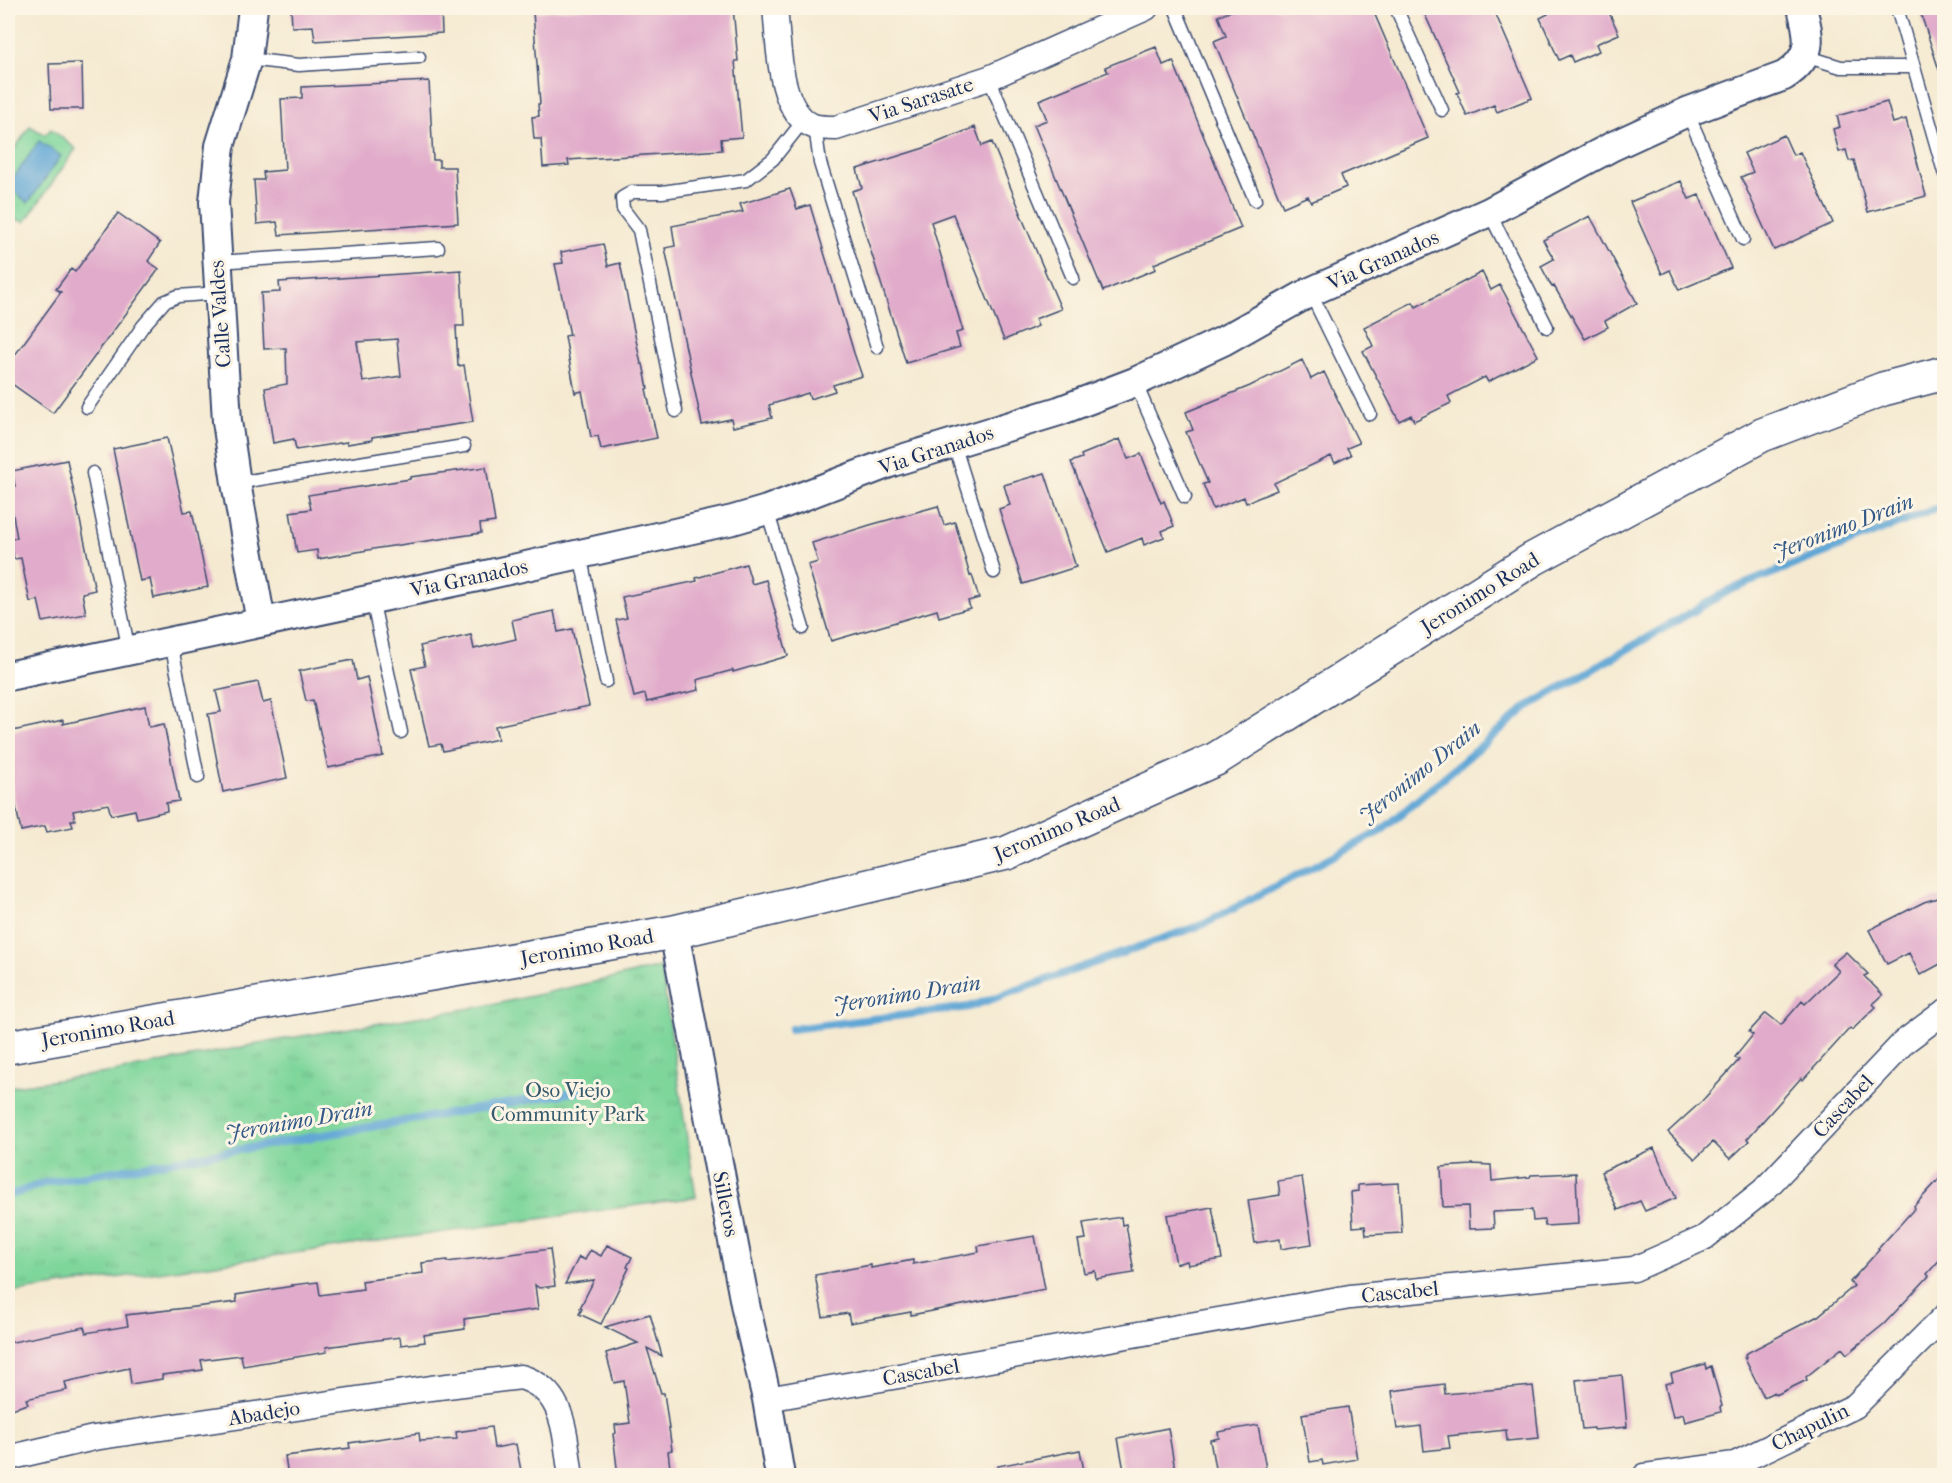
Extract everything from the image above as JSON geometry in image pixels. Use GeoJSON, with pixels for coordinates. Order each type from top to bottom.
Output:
{"type":"FeatureCollection","features":[{"type":"Feature","properties":{"kind":"main road","name":"Jeronimo Road"},"geometry":{"type":"LineString","coordinates":[[8,1047],[674,932],[1007,854],[1216,759],[1533,559],[1762,435],[1883,389],[1944,373]]}},
{"type":"Feature","properties":{"kind":"street","name":"Calle Valdes"},"geometry":{"type":"LineString","coordinates":[[253,8],[247,59],[220,146],[214,202],[227,421],[261,622]]}},
{"type":"Feature","properties":{"kind":"street"},"geometry":{"type":"LineString","coordinates":[[775,8],[785,91],[793,108],[809,123]]}},
{"type":"Feature","properties":{"kind":"street","name":"Via Sarasate"},"geometry":{"type":"LineString","coordinates":[[809,123],[836,128],[989,78],[1146,8]]}},
{"type":"Feature","properties":{"kind":"street"},"geometry":{"type":"LineString","coordinates":[[1802,8],[1808,42],[1805,56]]}},
{"type":"Feature","properties":{"kind":"street","name":"Via Granados"},"geometry":{"type":"LineString","coordinates":[[8,676],[171,643],[733,520],[767,510],[892,462],[1059,411],[1135,382],[1223,341],[1310,292],[1489,212],[1575,165],[1687,112],[1784,75],[1797,68],[1805,56]]}},
{"type":"Feature","properties":{"kind":"street","name":"Silleros"},"geometry":{"type":"LineString","coordinates":[[674,932],[746,1309],[767,1399],[780,1476]]}},
{"type":"Feature","properties":{"kind":"street","name":"Cascabel"},"geometry":{"type":"LineString","coordinates":[[767,1399],[1350,1297],[1634,1269],[1704,1238],[1764,1190],[1904,1042],[1944,1012]]}},
{"type":"Feature","properties":{"kind":"street","name":"Chapulin"},"geometry":{"type":"LineString","coordinates":[[1645,1476],[1735,1464],[1855,1406],[1944,1317]]}},
{"type":"Feature","properties":{"kind":"street","name":"Abadejo"},"geometry":{"type":"LineString","coordinates":[[8,1458],[94,1438],[419,1389],[521,1377],[533,1380],[551,1396],[558,1406],[570,1476]]}},
{"type":"Feature","properties":{"kind":"lane"},"geometry":{"type":"LineString","coordinates":[[1176,8],[1255,200]]}},
{"type":"Feature","properties":{"kind":"lane"},"geometry":{"type":"LineString","coordinates":[[1396,8],[1442,110]]}},
{"type":"Feature","properties":{"kind":"lane"},"geometry":{"type":"LineString","coordinates":[[1897,8],[1944,172]]}},
{"type":"Feature","properties":{"kind":"lane"},"geometry":{"type":"LineString","coordinates":[[1805,56],[1841,67],[1914,67]]}},
{"type":"Feature","properties":{"kind":"lane"},"geometry":{"type":"LineString","coordinates":[[247,59],[299,64],[419,57]]}},
{"type":"Feature","properties":{"kind":"lane"},"geometry":{"type":"LineString","coordinates":[[989,78],[1072,278]]}},
{"type":"Feature","properties":{"kind":"lane"},"geometry":{"type":"LineString","coordinates":[[1687,112],[1743,239]]}},
{"type":"Feature","properties":{"kind":"lane"},"geometry":{"type":"LineString","coordinates":[[676,411],[639,230],[623,208],[622,198],[632,192],[662,192],[746,180],[773,159],[809,123],[877,347]]}},
{"type":"Feature","properties":{"kind":"lane"},"geometry":{"type":"LineString","coordinates":[[1489,212],[1547,327]]}},
{"type":"Feature","properties":{"kind":"lane"},"geometry":{"type":"LineString","coordinates":[[217,262],[438,248]]}},
{"type":"Feature","properties":{"kind":"lane"},"geometry":{"type":"LineString","coordinates":[[1310,292],[1370,414]]}},
{"type":"Feature","properties":{"kind":"lane"},"geometry":{"type":"LineString","coordinates":[[87,407],[143,326],[164,302],[178,296],[219,293]]}},
{"type":"Feature","properties":{"kind":"lane"},"geometry":{"type":"LineString","coordinates":[[1135,382],[1185,497]]}},
{"type":"Feature","properties":{"kind":"lane"},"geometry":{"type":"LineString","coordinates":[[954,444],[994,572]]}},
{"type":"Feature","properties":{"kind":"lane"},"geometry":{"type":"LineString","coordinates":[[236,483],[464,447]]}},
{"type":"Feature","properties":{"kind":"lane"},"geometry":{"type":"LineString","coordinates":[[93,473],[129,651]]}},
{"type":"Feature","properties":{"kind":"lane"},"geometry":{"type":"LineString","coordinates":[[767,510],[803,628]]}},
{"type":"Feature","properties":{"kind":"lane"},"geometry":{"type":"LineString","coordinates":[[580,554],[606,681]]}},
{"type":"Feature","properties":{"kind":"lane"},"geometry":{"type":"LineString","coordinates":[[372,598],[401,732]]}},
{"type":"Feature","properties":{"kind":"lane"},"geometry":{"type":"LineString","coordinates":[[171,643],[198,777]]}},
{"type":"Feature","properties":{"kind":"green space"},"geometry":{"type":"Polygon","coordinates":[[[30,126],[45,135],[51,129],[76,149],[25,222],[15,219],[8,231],[8,159],[30,126]]]}},
{"type":"Feature","properties":{"kind":"green space","name":"Oso Viejo Community Park"},"geometry":{"type":"Polygon","coordinates":[[[661,967],[696,1197],[8,1293],[8,1087],[113,1072],[284,1039],[496,1004],[661,967]]]}},
{"type":"Feature","properties":{"kind":"water"},"geometry":{"type":"Polygon","coordinates":[[[39,141],[61,156],[28,203],[8,186],[39,141]]]}},
{"type":"Feature","properties":{"kind":"building"},"geometry":{"type":"Polygon","coordinates":[[[291,8],[441,8],[442,33],[315,41],[313,26],[292,27],[291,8]]]}},
{"type":"Feature","properties":{"kind":"building"},"geometry":{"type":"Polygon","coordinates":[[[584,8],[733,8],[742,137],[721,139],[722,150],[568,160],[569,165],[543,167],[541,139],[534,139],[532,117],[539,116],[538,104],[540,104],[533,12],[584,8]]]}},
{"type":"Feature","properties":{"kind":"building"},"geometry":{"type":"Polygon","coordinates":[[[1238,8],[1372,8],[1428,138],[1341,175],[1346,187],[1311,202],[1308,196],[1283,207],[1214,41],[1226,36],[1218,16],[1238,8]]]}},
{"type":"Feature","properties":{"kind":"building"},"geometry":{"type":"Polygon","coordinates":[[[1422,8],[1493,8],[1532,98],[1497,112],[1494,105],[1467,116],[1457,93],[1460,92],[1422,8]]]}},
{"type":"Feature","properties":{"kind":"building"},"geometry":{"type":"Polygon","coordinates":[[[1544,8],[1607,8],[1619,34],[1596,44],[1599,51],[1573,62],[1570,55],[1559,60],[1540,18],[1548,14],[1544,8]]]}},
{"type":"Feature","properties":{"kind":"building"},"geometry":{"type":"Polygon","coordinates":[[[1919,8],[1944,8],[1944,70],[1939,70],[1919,8]]]}},
{"type":"Feature","properties":{"kind":"building"},"geometry":{"type":"Polygon","coordinates":[[[1156,47],[1163,65],[1173,61],[1241,228],[1154,264],[1156,269],[1103,291],[1034,125],[1047,120],[1039,100],[1108,72],[1105,67],[1156,47]]]}},
{"type":"Feature","properties":{"kind":"building"},"geometry":{"type":"Polygon","coordinates":[[[82,63],[83,109],[51,109],[49,64],[82,63]]]}},
{"type":"Feature","properties":{"kind":"building"},"geometry":{"type":"Polygon","coordinates":[[[429,81],[433,160],[439,160],[439,167],[455,167],[458,223],[279,235],[277,222],[257,224],[254,180],[264,180],[263,172],[285,170],[281,99],[302,98],[302,87],[429,81]]]}},
{"type":"Feature","properties":{"kind":"building"},"geometry":{"type":"Polygon","coordinates":[[[1887,102],[1893,123],[1906,119],[1926,196],[1868,212],[1854,160],[1849,161],[1846,150],[1839,152],[1833,129],[1840,127],[1837,116],[1887,102]]]}},
{"type":"Feature","properties":{"kind":"building"},"geometry":{"type":"Polygon","coordinates":[[[975,127],[982,146],[992,142],[1061,309],[1035,319],[1038,326],[1004,340],[953,214],[931,222],[963,331],[956,333],[960,347],[906,363],[852,191],[862,188],[857,169],[924,148],[975,127]]]}},
{"type":"Feature","properties":{"kind":"building"},"geometry":{"type":"Polygon","coordinates":[[[1784,135],[1793,155],[1800,152],[1833,223],[1774,250],[1741,177],[1753,172],[1744,153],[1784,135]]]}},
{"type":"Feature","properties":{"kind":"building"},"geometry":{"type":"Polygon","coordinates":[[[1681,181],[1689,199],[1699,195],[1731,268],[1679,290],[1670,270],[1662,274],[1630,202],[1681,181]]]}},
{"type":"Feature","properties":{"kind":"building"},"geometry":{"type":"Polygon","coordinates":[[[790,189],[797,209],[810,205],[862,376],[833,385],[835,391],[810,399],[808,393],[769,405],[772,418],[733,427],[731,419],[702,425],[665,248],[675,246],[672,226],[743,212],[740,204],[790,189]]]}},
{"type":"Feature","properties":{"kind":"building"},"geometry":{"type":"Polygon","coordinates":[[[118,213],[160,243],[148,261],[159,269],[53,413],[8,381],[8,349],[15,355],[61,292],[56,289],[71,269],[75,272],[118,213]]]}},
{"type":"Feature","properties":{"kind":"building"},"geometry":{"type":"Polygon","coordinates":[[[1590,216],[1637,303],[1605,321],[1608,327],[1585,339],[1541,266],[1554,259],[1543,240],[1590,216]]]}},
{"type":"Feature","properties":{"kind":"building"},"geometry":{"type":"Polygon","coordinates":[[[603,244],[608,266],[620,263],[657,438],[601,449],[598,436],[591,437],[582,391],[575,393],[565,336],[570,335],[555,264],[563,263],[561,252],[603,244]]]}},
{"type":"Feature","properties":{"kind":"building"},"geometry":{"type":"Polygon","coordinates":[[[461,270],[464,326],[456,326],[458,366],[464,365],[473,422],[372,437],[372,440],[347,444],[347,442],[296,450],[294,439],[273,443],[265,388],[287,384],[286,348],[264,349],[261,293],[280,292],[279,282],[461,270]],[[397,339],[357,342],[363,382],[401,376],[397,339]]]}},
{"type":"Feature","properties":{"kind":"building"},"geometry":{"type":"Polygon","coordinates":[[[1482,272],[1491,290],[1500,285],[1538,356],[1488,382],[1485,377],[1448,396],[1451,403],[1414,421],[1411,415],[1399,421],[1363,351],[1373,346],[1364,327],[1413,302],[1416,307],[1482,272]]]}},
{"type":"Feature","properties":{"kind":"building"},"geometry":{"type":"Polygon","coordinates":[[[1302,360],[1311,379],[1324,372],[1359,443],[1347,448],[1351,455],[1335,463],[1331,456],[1274,483],[1277,490],[1246,503],[1244,497],[1213,509],[1203,484],[1208,483],[1186,432],[1193,430],[1186,412],[1250,386],[1302,360]]]}},
{"type":"Feature","properties":{"kind":"building"},"geometry":{"type":"Polygon","coordinates":[[[167,438],[184,512],[192,511],[208,587],[154,598],[150,579],[140,581],[113,449],[167,438]]]}},
{"type":"Feature","properties":{"kind":"building"},"geometry":{"type":"Polygon","coordinates":[[[1120,439],[1128,459],[1141,454],[1161,503],[1164,501],[1174,526],[1162,531],[1164,537],[1144,545],[1142,538],[1108,552],[1071,462],[1082,458],[1081,455],[1120,439]]]}},
{"type":"Feature","properties":{"kind":"building"},"geometry":{"type":"Polygon","coordinates":[[[67,460],[95,590],[82,593],[86,614],[43,622],[38,600],[30,602],[21,558],[14,559],[10,539],[17,538],[8,487],[15,486],[12,471],[67,460]]]}},
{"type":"Feature","properties":{"kind":"building"},"geometry":{"type":"Polygon","coordinates":[[[486,467],[495,522],[480,524],[481,533],[318,559],[317,550],[297,553],[290,512],[311,509],[308,495],[410,479],[410,477],[486,467]]]}},
{"type":"Feature","properties":{"kind":"building"},"geometry":{"type":"Polygon","coordinates":[[[1045,473],[1076,567],[1023,584],[999,509],[1010,505],[1004,485],[1045,473]]]}},
{"type":"Feature","properties":{"kind":"building"},"geometry":{"type":"Polygon","coordinates":[[[938,506],[944,525],[955,522],[970,576],[972,575],[979,598],[968,601],[970,608],[939,617],[937,610],[831,641],[808,565],[818,562],[812,543],[938,506]]]}},
{"type":"Feature","properties":{"kind":"building"},"geometry":{"type":"Polygon","coordinates":[[[746,564],[752,584],[766,580],[788,656],[697,680],[699,690],[647,702],[645,694],[634,697],[616,620],[627,618],[622,597],[697,581],[696,578],[746,564]]]}},
{"type":"Feature","properties":{"kind":"building"},"geometry":{"type":"Polygon","coordinates":[[[554,611],[558,632],[572,629],[589,706],[495,726],[498,739],[443,751],[441,744],[429,746],[411,669],[425,666],[420,646],[471,635],[474,649],[516,639],[512,620],[554,611]]]}},
{"type":"Feature","properties":{"kind":"building"},"geometry":{"type":"Polygon","coordinates":[[[353,660],[357,680],[367,677],[383,756],[328,768],[313,700],[306,701],[299,671],[353,660]]]}},
{"type":"Feature","properties":{"kind":"building"},"geometry":{"type":"Polygon","coordinates":[[[258,682],[263,703],[271,701],[287,778],[223,792],[208,714],[221,712],[216,691],[258,682]]]}},
{"type":"Feature","properties":{"kind":"building"},"geometry":{"type":"Polygon","coordinates":[[[145,706],[149,727],[164,724],[179,801],[166,803],[167,811],[137,818],[135,810],[111,815],[108,804],[73,811],[75,820],[71,820],[73,827],[47,832],[45,826],[21,831],[10,779],[8,779],[8,753],[13,752],[8,732],[63,720],[63,724],[145,706]]]}},
{"type":"Feature","properties":{"kind":"building"},"geometry":{"type":"Polygon","coordinates":[[[1944,896],[1944,962],[1920,975],[1909,953],[1887,964],[1869,930],[1924,902],[1944,896]]]}},
{"type":"Feature","properties":{"kind":"building"},"geometry":{"type":"Polygon","coordinates":[[[1846,952],[1868,974],[1864,976],[1883,995],[1873,1004],[1876,1007],[1852,1030],[1850,1028],[1803,1080],[1801,1078],[1747,1139],[1749,1141],[1730,1159],[1713,1142],[1695,1159],[1668,1132],[1702,1101],[1739,1060],[1735,1057],[1753,1035],[1749,1032],[1766,1013],[1781,1025],[1802,1001],[1805,1004],[1839,971],[1832,964],[1846,952]]]}},
{"type":"Feature","properties":{"kind":"building"},"geometry":{"type":"Polygon","coordinates":[[[1654,1148],[1676,1198],[1645,1211],[1640,1201],[1618,1210],[1601,1172],[1654,1148]]]}},
{"type":"Feature","properties":{"kind":"building"},"geometry":{"type":"Polygon","coordinates":[[[1491,1165],[1492,1181],[1530,1177],[1531,1175],[1576,1173],[1578,1224],[1545,1226],[1544,1220],[1533,1221],[1532,1210],[1493,1212],[1494,1228],[1469,1229],[1468,1206],[1443,1207],[1441,1167],[1491,1165]]]}},
{"type":"Feature","properties":{"kind":"building"},"geometry":{"type":"Polygon","coordinates":[[[1944,1174],[1944,1255],[1927,1274],[1929,1276],[1884,1324],[1847,1354],[1842,1348],[1806,1377],[1807,1380],[1776,1395],[1774,1392],[1764,1397],[1744,1357],[1746,1357],[1745,1354],[1818,1316],[1854,1286],[1850,1282],[1944,1174]]]}},
{"type":"Feature","properties":{"kind":"building"},"geometry":{"type":"Polygon","coordinates":[[[1302,1177],[1312,1244],[1281,1249],[1280,1239],[1255,1243],[1248,1200],[1280,1195],[1278,1181],[1302,1177]]]}},
{"type":"Feature","properties":{"kind":"building"},"geometry":{"type":"Polygon","coordinates":[[[1399,1183],[1402,1233],[1366,1235],[1365,1226],[1353,1227],[1351,1192],[1358,1191],[1358,1185],[1399,1183]]]}},
{"type":"Feature","properties":{"kind":"building"},"geometry":{"type":"Polygon","coordinates":[[[1212,1207],[1222,1259],[1188,1265],[1187,1261],[1176,1264],[1167,1215],[1212,1207]]]}},
{"type":"Feature","properties":{"kind":"building"},"geometry":{"type":"Polygon","coordinates":[[[1121,1217],[1122,1225],[1126,1224],[1134,1273],[1096,1279],[1095,1271],[1084,1273],[1078,1240],[1086,1239],[1083,1223],[1121,1217]]]}},
{"type":"Feature","properties":{"kind":"building"},"geometry":{"type":"Polygon","coordinates":[[[1035,1236],[1045,1289],[911,1315],[911,1312],[850,1323],[848,1313],[823,1317],[815,1275],[913,1260],[913,1264],[979,1252],[978,1246],[1035,1236]]]}},
{"type":"Feature","properties":{"kind":"building"},"geometry":{"type":"Polygon","coordinates":[[[607,1245],[632,1257],[627,1267],[629,1268],[601,1324],[579,1314],[594,1280],[565,1284],[579,1257],[585,1260],[590,1250],[601,1256],[607,1245]]]}},
{"type":"Feature","properties":{"kind":"building"},"geometry":{"type":"Polygon","coordinates":[[[550,1249],[555,1286],[539,1288],[535,1285],[538,1309],[464,1319],[465,1329],[424,1335],[425,1342],[401,1345],[400,1337],[326,1347],[327,1352],[243,1366],[241,1355],[201,1360],[203,1370],[162,1375],[162,1379],[131,1384],[129,1368],[65,1382],[67,1390],[26,1399],[28,1404],[8,1410],[8,1343],[84,1327],[86,1333],[128,1326],[126,1315],[237,1302],[236,1295],[292,1285],[318,1282],[320,1295],[363,1289],[362,1281],[423,1273],[422,1263],[550,1249]]]}},
{"type":"Feature","properties":{"kind":"building"},"geometry":{"type":"Polygon","coordinates":[[[650,1314],[662,1356],[647,1348],[661,1393],[664,1393],[672,1450],[668,1451],[671,1476],[618,1476],[613,1434],[616,1433],[615,1425],[630,1423],[624,1381],[614,1383],[606,1353],[638,1343],[605,1327],[650,1314]]]}},
{"type":"Feature","properties":{"kind":"building"},"geometry":{"type":"Polygon","coordinates":[[[1705,1364],[1706,1369],[1711,1366],[1722,1406],[1720,1407],[1721,1412],[1685,1422],[1683,1414],[1673,1417],[1665,1384],[1673,1382],[1671,1374],[1705,1364]]]}},
{"type":"Feature","properties":{"kind":"building"},"geometry":{"type":"Polygon","coordinates":[[[1622,1375],[1627,1427],[1582,1429],[1576,1380],[1622,1375]]]}},
{"type":"Feature","properties":{"kind":"building"},"geometry":{"type":"Polygon","coordinates":[[[1444,1384],[1445,1394],[1533,1386],[1539,1438],[1507,1441],[1506,1430],[1448,1436],[1450,1448],[1424,1451],[1421,1426],[1397,1429],[1392,1391],[1444,1384]]]}},
{"type":"Feature","properties":{"kind":"building"},"geometry":{"type":"Polygon","coordinates":[[[1348,1407],[1357,1459],[1323,1465],[1322,1460],[1310,1462],[1302,1414],[1348,1407]]]}},
{"type":"Feature","properties":{"kind":"building"},"geometry":{"type":"Polygon","coordinates":[[[1258,1425],[1267,1474],[1231,1476],[1231,1472],[1216,1474],[1210,1440],[1219,1438],[1218,1432],[1258,1425]]]}},
{"type":"Feature","properties":{"kind":"building"},"geometry":{"type":"Polygon","coordinates":[[[491,1427],[494,1448],[516,1444],[522,1476],[288,1476],[285,1456],[350,1448],[349,1443],[419,1433],[420,1441],[457,1439],[456,1432],[491,1427]]]}},
{"type":"Feature","properties":{"kind":"building"},"geometry":{"type":"Polygon","coordinates":[[[1168,1428],[1176,1476],[1150,1476],[1149,1471],[1125,1476],[1118,1438],[1168,1428]]]}},
{"type":"Feature","properties":{"kind":"building"},"geometry":{"type":"Polygon","coordinates":[[[1080,1450],[1085,1476],[999,1476],[998,1466],[1080,1450]]]}},
{"type":"Feature","properties":{"kind":"waterway","name":"Jeronimo Drain"},"geometry":{"type":"LineString","coordinates":[[791,1029],[969,1007],[1204,924],[1381,831],[1527,707],[1730,590],[1938,508],[1944,508]]}},
{"type":"Feature","properties":{"kind":"waterway","name":"Jeronimo Drain"},"geometry":{"type":"LineString","coordinates":[[8,1196],[44,1183],[598,1088]]}}]}
